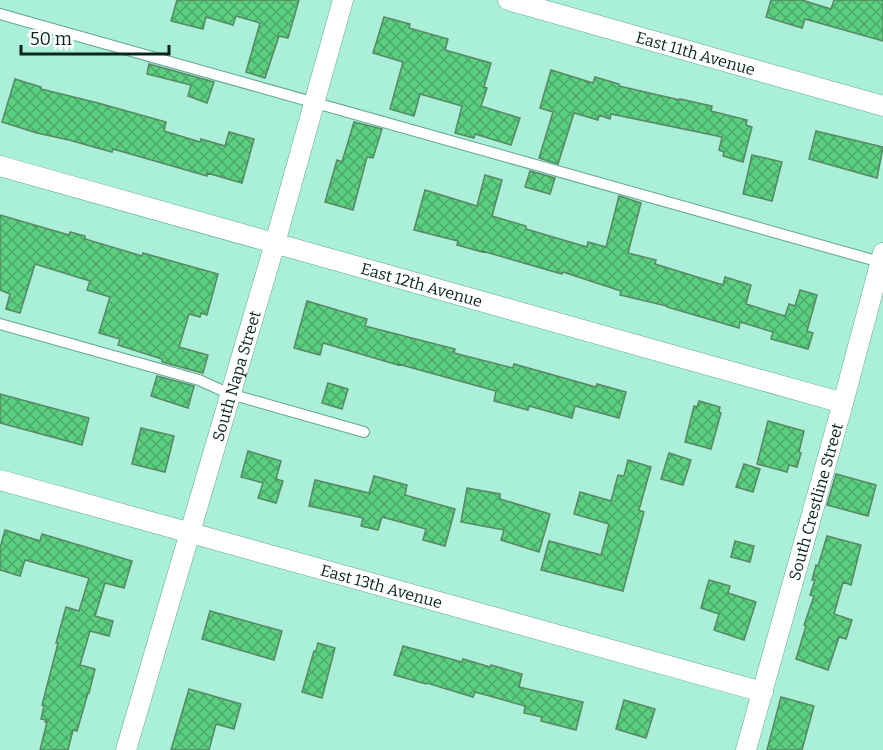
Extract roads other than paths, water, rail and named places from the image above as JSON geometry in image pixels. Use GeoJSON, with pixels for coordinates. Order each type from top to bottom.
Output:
{"type":"FeatureCollection","features":[{"type":"Feature","properties":{"kind":"street","name":"South Napa Street"},"geometry":{"type":"LineString","coordinates":[[126,750],[275,243],[343,0]]}},
{"type":"Feature","properties":{"kind":"street","name":"East 11th Avenue"},"geometry":{"type":"LineString","coordinates":[[508,0],[883,106]]}},
{"type":"Feature","properties":{"kind":"street","name":"East 12th Avenue"},"geometry":{"type":"LineString","coordinates":[[0,166],[843,403]]}},
{"type":"Feature","properties":{"kind":"street","name":"South Crestline Street"},"geometry":{"type":"LineString","coordinates":[[746,750],[882,257]]}},
{"type":"Feature","properties":{"kind":"street","name":"East 13th Avenue"},"geometry":{"type":"LineString","coordinates":[[0,480],[763,692]]}},
{"type":"Feature","properties":{"kind":"lane"},"geometry":{"type":"LineString","coordinates":[[0,14],[882,257]]}},
{"type":"Feature","properties":{"kind":"lane"},"geometry":{"type":"LineString","coordinates":[[0,324],[199,380],[230,394],[364,432]]}}]}
